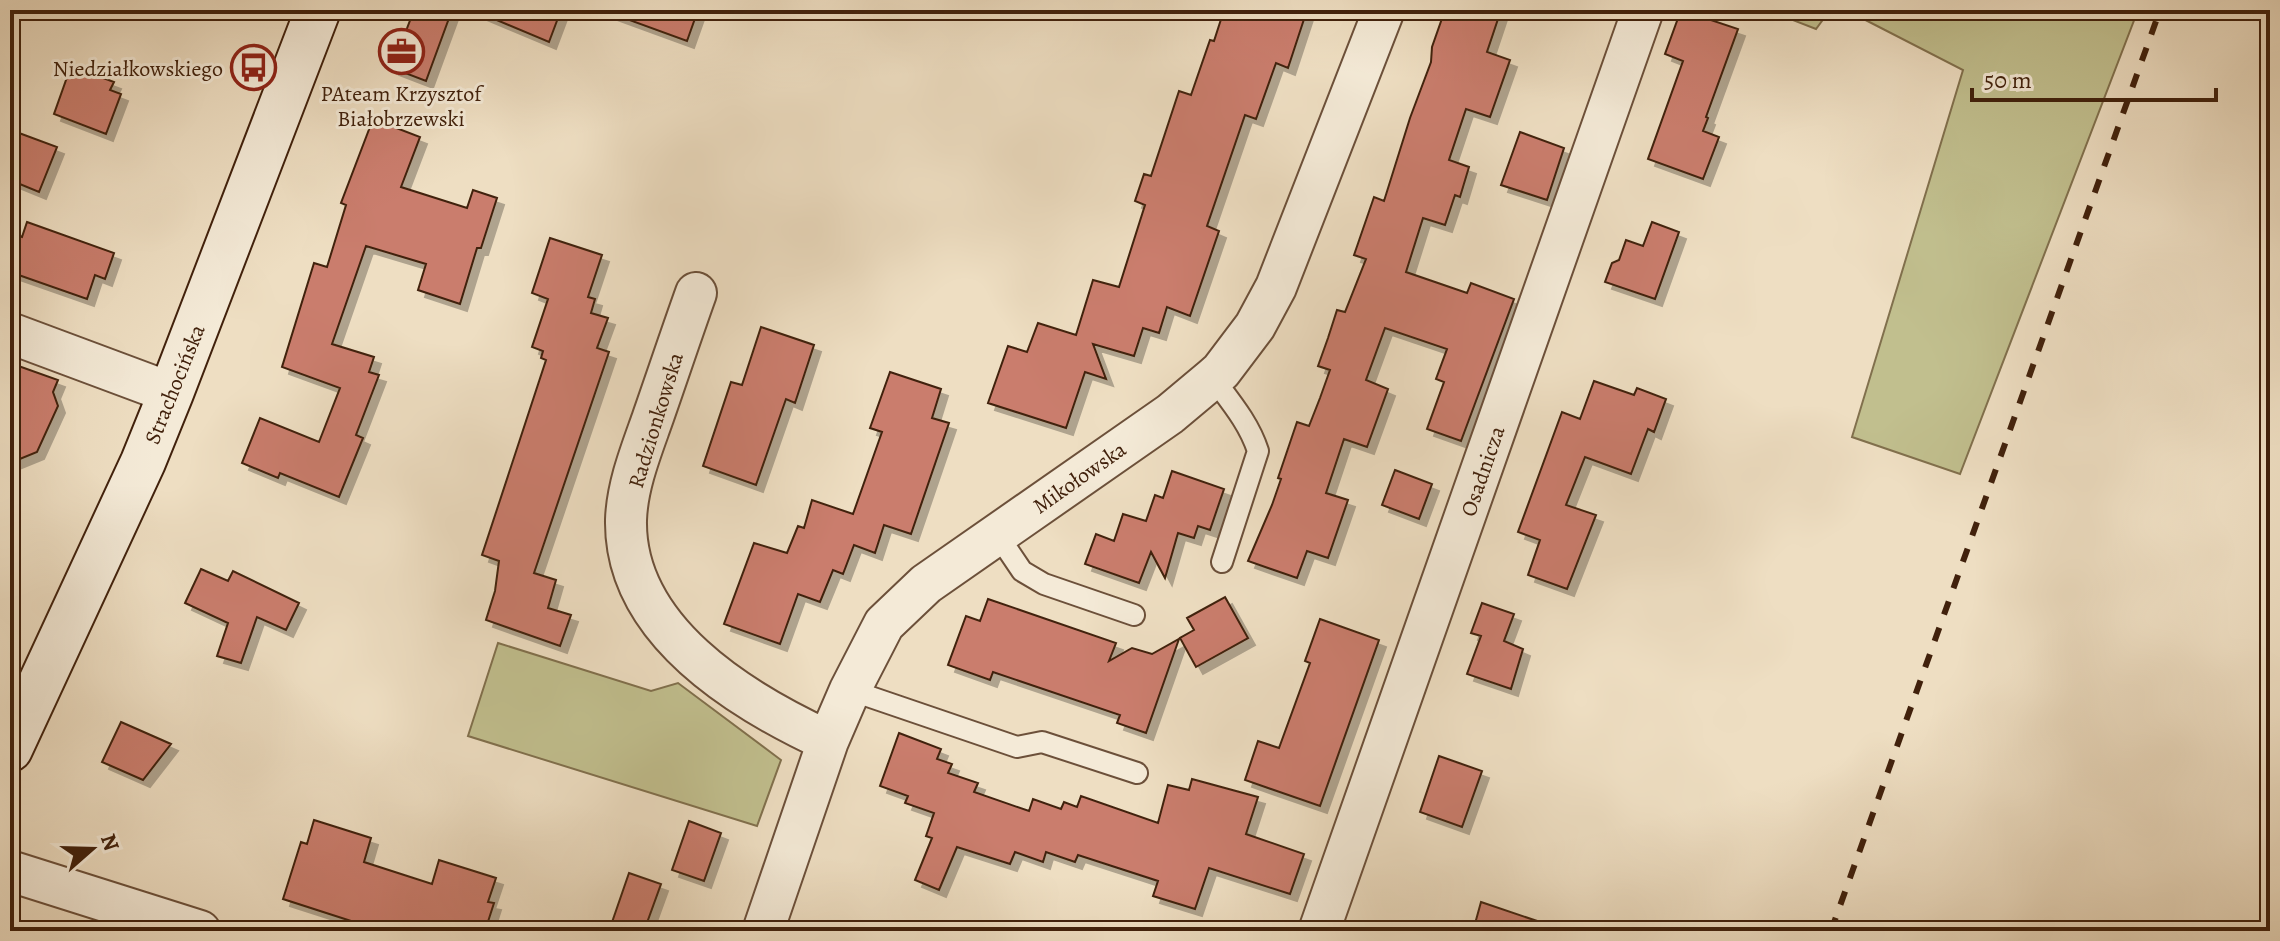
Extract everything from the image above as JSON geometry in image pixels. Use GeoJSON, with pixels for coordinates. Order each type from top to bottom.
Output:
{"type":"FeatureCollection","features":[{"type":"Feature","properties":{"kind":"main road","name":"Strachocińska"},"geometry":{"type":"LineString","coordinates":[[10,749],[143,462],[318,10]]}},
{"type":"Feature","properties":{"kind":"street","name":"Mikołowska"},"geometry":{"type":"LineString","coordinates":[[763,931],[828,741],[884,624],[926,584],[1170,414],[1213,378],[1255,326],[1276,287],[1384,10]]}},
{"type":"Feature","properties":{"kind":"street","name":"Osadnicza"},"geometry":{"type":"LineString","coordinates":[[1319,931],[1643,10]]}},
{"type":"Feature","properties":{"kind":"street","name":"Radzionkowska"},"geometry":{"type":"LineString","coordinates":[[696,293],[635,469],[626,520],[633,566],[652,610],[683,649],[733,688],[786,722],[828,741]]}},
{"type":"Feature","properties":{"kind":"street"},"geometry":{"type":"LineString","coordinates":[[10,333],[171,393]]}},
{"type":"Feature","properties":{"kind":"street"},"geometry":{"type":"LineString","coordinates":[[10,871],[200,931]]}},
{"type":"Feature","properties":{"kind":"lane"},"geometry":{"type":"LineString","coordinates":[[1213,378],[1241,415],[1258,451],[1222,562]]}},
{"type":"Feature","properties":{"kind":"lane"},"geometry":{"type":"LineString","coordinates":[[997,534],[1022,571],[1044,584],[1134,615]]}},
{"type":"Feature","properties":{"kind":"lane"},"geometry":{"type":"LineString","coordinates":[[850,690],[1017,747],[1042,742],[1137,773]]}},
{"type":"Feature","properties":{"kind":"shaded area"},"geometry":{"type":"Polygon","coordinates":[[[1767,10],[1830,10],[1816,29],[1767,10]]]}},
{"type":"Feature","properties":{"kind":"shaded area"},"geometry":{"type":"Polygon","coordinates":[[[1846,10],[2138,10],[1960,474],[1852,437],[1963,70],[1846,10]]]}},
{"type":"Feature","properties":{"kind":"shaded area"},"geometry":{"type":"Polygon","coordinates":[[[498,643],[651,691],[678,683],[781,760],[757,826],[468,736],[498,643]]]}},
{"type":"Feature","properties":{"kind":"building"},"geometry":{"type":"Polygon","coordinates":[[[414,10],[452,10],[426,81],[392,68],[414,10]]]}},
{"type":"Feature","properties":{"kind":"building"},"geometry":{"type":"Polygon","coordinates":[[[473,10],[561,10],[549,42],[473,10]]]}},
{"type":"Feature","properties":{"kind":"building"},"geometry":{"type":"Polygon","coordinates":[[[611,10],[698,10],[687,41],[610,13],[611,10]]]}},
{"type":"Feature","properties":{"kind":"building"},"geometry":{"type":"Polygon","coordinates":[[[1224,10],[1307,10],[1288,68],[1276,63],[1256,119],[1245,115],[1207,226],[1219,231],[1190,316],[1167,307],[1159,333],[1143,328],[1134,356],[1093,344],[1106,379],[1085,372],[1066,428],[988,403],[1008,346],[1027,352],[1038,323],[1076,335],[1093,280],[1119,287],[1145,205],[1135,201],[1144,174],[1151,176],[1179,91],[1191,95],[1224,10]]]}},
{"type":"Feature","properties":{"kind":"building"},"geometry":{"type":"Polygon","coordinates":[[[1445,10],[1501,10],[1487,52],[1510,60],[1490,117],[1466,109],[1449,160],[1469,167],[1460,197],[1455,195],[1445,225],[1423,218],[1406,272],[1467,293],[1471,283],[1514,299],[1461,441],[1427,429],[1444,382],[1436,379],[1447,349],[1385,328],[1366,380],[1388,389],[1367,447],[1344,439],[1326,493],[1348,500],[1328,558],[1307,551],[1297,578],[1248,561],[1272,505],[1297,422],[1309,426],[1320,398],[1330,370],[1318,366],[1337,310],[1345,312],[1366,259],[1354,255],[1374,197],[1384,201],[1431,62],[1432,47],[1445,10]]]}},
{"type":"Feature","properties":{"kind":"building"},"geometry":{"type":"Polygon","coordinates":[[[1681,10],[1738,29],[1706,117],[1703,131],[1719,137],[1703,179],[1648,159],[1683,61],[1665,54],[1681,10]]]}},
{"type":"Feature","properties":{"kind":"building"},"geometry":{"type":"Polygon","coordinates":[[[71,66],[114,82],[110,90],[121,94],[106,134],[54,114],[71,66]]]}},
{"type":"Feature","properties":{"kind":"building"},"geometry":{"type":"Polygon","coordinates":[[[373,119],[420,137],[401,187],[467,208],[473,190],[497,198],[481,248],[477,248],[460,304],[418,290],[426,264],[366,246],[332,344],[374,357],[369,372],[379,375],[356,435],[363,438],[339,497],[280,473],[278,478],[242,463],[260,418],[319,442],[340,388],[282,367],[314,263],[327,267],[346,205],[341,203],[373,119]]]}},
{"type":"Feature","properties":{"kind":"building"},"geometry":{"type":"Polygon","coordinates":[[[1520,132],[1564,148],[1547,200],[1501,185],[1520,132]]]}},
{"type":"Feature","properties":{"kind":"building"},"geometry":{"type":"Polygon","coordinates":[[[19,133],[57,147],[39,192],[10,180],[10,155],[19,133]]]}},
{"type":"Feature","properties":{"kind":"building"},"geometry":{"type":"Polygon","coordinates":[[[27,222],[114,253],[105,279],[95,275],[87,299],[10,272],[10,233],[22,237],[27,222]]]}},
{"type":"Feature","properties":{"kind":"building"},"geometry":{"type":"Polygon","coordinates":[[[1652,222],[1679,232],[1655,299],[1605,282],[1612,263],[1619,260],[1626,240],[1643,246],[1652,222]]]}},
{"type":"Feature","properties":{"kind":"building"},"geometry":{"type":"Polygon","coordinates":[[[550,238],[602,255],[588,297],[595,299],[591,313],[608,318],[597,348],[609,352],[534,573],[556,580],[548,608],[571,615],[560,646],[486,620],[495,591],[499,561],[482,555],[546,360],[541,358],[543,351],[532,347],[548,299],[532,293],[550,238]]]}},
{"type":"Feature","properties":{"kind":"building"},"geometry":{"type":"Polygon","coordinates":[[[761,327],[814,345],[795,403],[786,399],[756,485],[703,466],[731,382],[742,385],[761,327]]]}},
{"type":"Feature","properties":{"kind":"building"},"geometry":{"type":"Polygon","coordinates":[[[10,363],[58,380],[53,392],[58,406],[37,452],[10,463],[10,363]]]}},
{"type":"Feature","properties":{"kind":"building"},"geometry":{"type":"Polygon","coordinates":[[[890,372],[941,389],[932,418],[949,423],[911,534],[884,525],[875,553],[854,545],[843,574],[833,570],[820,602],[798,594],[780,644],[724,624],[754,543],[787,553],[798,526],[804,528],[812,500],[853,514],[882,432],[870,428],[890,372]]]}},
{"type":"Feature","properties":{"kind":"building"},"geometry":{"type":"Polygon","coordinates":[[[1594,381],[1634,395],[1637,388],[1666,399],[1654,432],[1648,429],[1631,474],[1585,457],[1566,505],[1596,515],[1567,589],[1528,575],[1540,540],[1518,532],[1562,412],[1580,419],[1594,381]]]}},
{"type":"Feature","properties":{"kind":"building"},"geometry":{"type":"Polygon","coordinates":[[[1395,470],[1432,484],[1419,519],[1382,505],[1395,470]]]}},
{"type":"Feature","properties":{"kind":"building"},"geometry":{"type":"Polygon","coordinates":[[[1172,471],[1224,489],[1210,530],[1198,526],[1194,538],[1178,533],[1165,578],[1151,552],[1139,583],[1085,564],[1096,534],[1114,541],[1123,514],[1146,521],[1155,495],[1163,498],[1172,471]]]}},
{"type":"Feature","properties":{"kind":"building"},"geometry":{"type":"Polygon","coordinates":[[[201,569],[228,581],[233,571],[299,603],[286,630],[257,617],[241,663],[217,656],[228,623],[185,603],[201,569]]]}},
{"type":"Feature","properties":{"kind":"building"},"geometry":{"type":"Polygon","coordinates":[[[1225,597],[1248,638],[1196,667],[1180,638],[1194,630],[1187,618],[1225,597]]]}},
{"type":"Feature","properties":{"kind":"building"},"geometry":{"type":"Polygon","coordinates":[[[988,599],[1116,643],[1109,661],[1132,648],[1152,654],[1179,639],[1146,733],[1117,723],[1120,715],[993,672],[990,680],[948,665],[966,616],[980,621],[988,599]]]}},
{"type":"Feature","properties":{"kind":"building"},"geometry":{"type":"Polygon","coordinates":[[[1482,603],[1514,614],[1504,641],[1523,649],[1511,689],[1467,674],[1481,636],[1471,633],[1482,603]]]}},
{"type":"Feature","properties":{"kind":"building"},"geometry":{"type":"Polygon","coordinates":[[[1320,619],[1379,640],[1320,806],[1245,780],[1258,741],[1279,748],[1310,663],[1305,661],[1320,619]]]}},
{"type":"Feature","properties":{"kind":"building"},"geometry":{"type":"Polygon","coordinates":[[[121,722],[171,744],[143,780],[102,762],[121,722]]]}},
{"type":"Feature","properties":{"kind":"building"},"geometry":{"type":"Polygon","coordinates":[[[899,733],[941,749],[937,759],[952,764],[948,773],[978,783],[974,792],[1029,811],[1033,799],[1061,809],[1064,802],[1077,807],[1081,796],[1158,823],[1168,785],[1189,790],[1192,779],[1258,797],[1246,834],[1304,854],[1290,894],[1209,868],[1195,909],[1153,896],[1158,881],[1078,855],[1075,862],[1046,852],[1043,862],[1015,852],[1010,864],[957,847],[939,890],[915,880],[932,838],[926,836],[934,813],[905,803],[908,796],[880,786],[899,733]]]}},
{"type":"Feature","properties":{"kind":"building"},"geometry":{"type":"Polygon","coordinates":[[[1439,756],[1482,771],[1462,827],[1420,812],[1439,756]]]}},
{"type":"Feature","properties":{"kind":"building"},"geometry":{"type":"Polygon","coordinates":[[[314,820],[371,838],[364,862],[432,884],[439,860],[496,878],[488,902],[494,903],[485,931],[382,931],[283,899],[301,842],[307,844],[314,820]]]}},
{"type":"Feature","properties":{"kind":"building"},"geometry":{"type":"Polygon","coordinates":[[[689,821],[721,833],[704,881],[672,870],[689,821]]]}},
{"type":"Feature","properties":{"kind":"building"},"geometry":{"type":"Polygon","coordinates":[[[629,873],[661,884],[644,931],[609,931],[629,873]]]}},
{"type":"Feature","properties":{"kind":"building"},"geometry":{"type":"Polygon","coordinates":[[[1481,902],[1555,927],[1554,931],[1473,931],[1481,902]]]}},
{"type":"Feature","properties":{"kind":"railway"},"geometry":{"type":"LineString","coordinates":[[1831,931],[2160,10]]}},
{"type":"Feature","properties":{"kind":"place","name":"PAteam Krzysztof Białobrzewski"},"geometry":{"type":"Point","coordinates":[401,52]}},
{"type":"Feature","properties":{"kind":"place","name":"Niedziałkowskiego"},"geometry":{"type":"Point","coordinates":[254,68]}}]}
